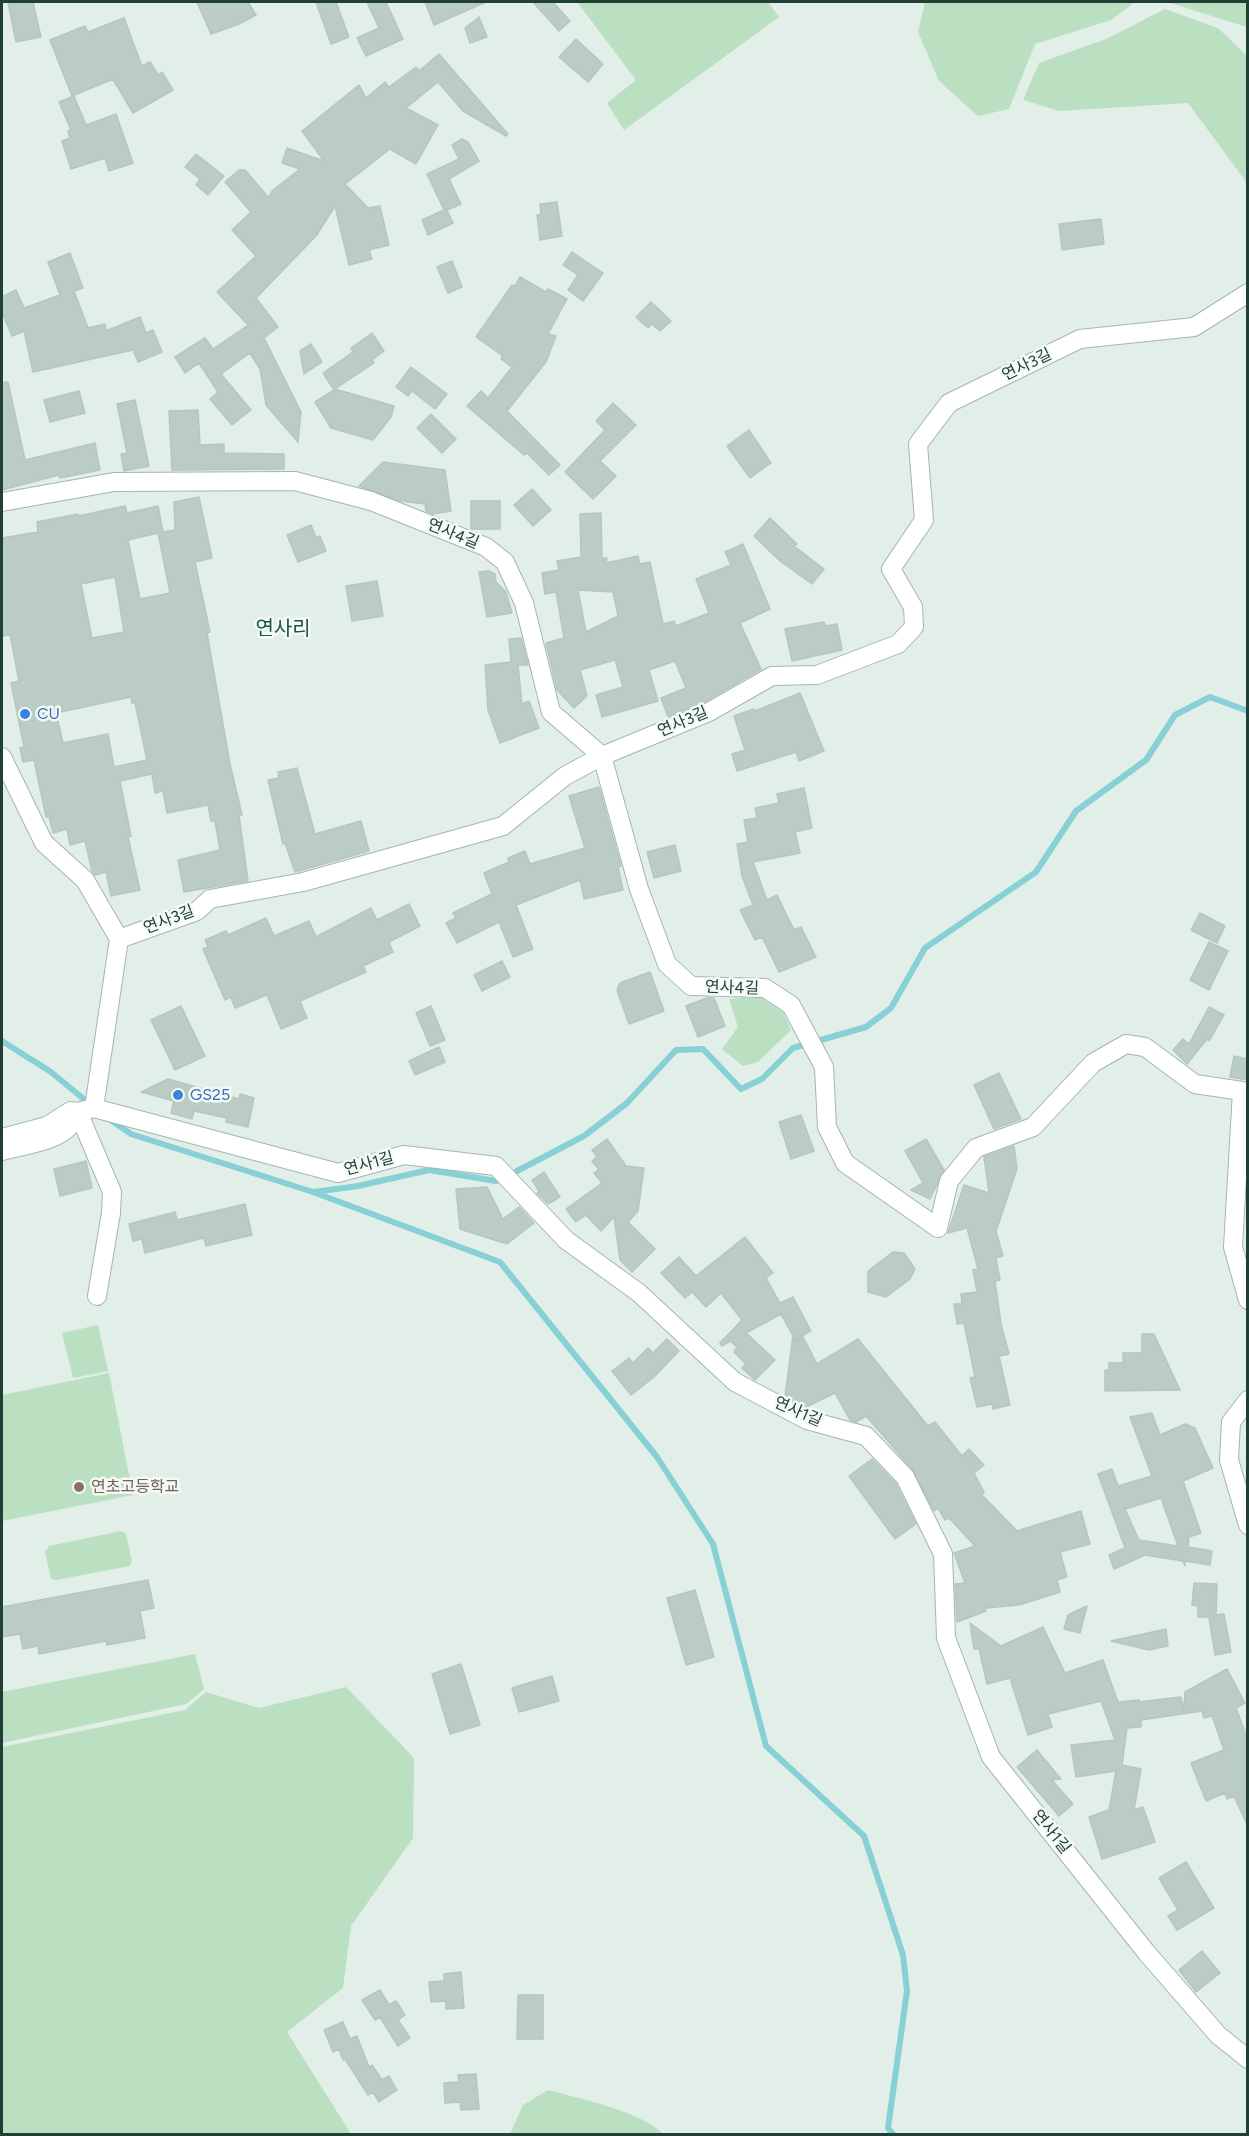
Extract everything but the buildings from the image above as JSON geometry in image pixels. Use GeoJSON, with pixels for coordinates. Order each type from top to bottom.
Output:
{"type":"FeatureCollection","features":[{"type":"Feature","properties":{"kind":"street","name":"연사3길"},"geometry":{"type":"LineString","coordinates":[[119,939],[197,911],[210,899],[303,882],[503,826],[565,776],[602,756],[710,712],[772,676],[817,675],[898,644],[914,627],[913,607],[891,569],[924,520],[918,444],[949,403],[1080,339],[1194,327],[1248,293]]}},
{"type":"Feature","properties":{"kind":"street","name":"연사4길"},"geometry":{"type":"LineString","coordinates":[[2,502],[114,482],[295,481],[371,501],[486,547],[505,562],[524,603],[551,712],[602,756],[639,889],[667,964],[691,986],[765,988],[791,1005],[824,1067],[827,1127],[845,1163],[938,1228],[949,1181],[976,1148],[1033,1127],[1093,1063],[1126,1044],[1145,1047],[1195,1084],[1242,1091],[1233,1247],[1248,1300]]}},
{"type":"Feature","properties":{"kind":"street"},"geometry":{"type":"LineString","coordinates":[[2,757],[44,843],[85,880],[119,939],[86,1110],[112,1192],[111,1213],[97,1296]]}},
{"type":"Feature","properties":{"kind":"street"},"geometry":{"type":"LineString","coordinates":[[2,1138],[47,1126],[71,1111],[86,1110]]}},
{"type":"Feature","properties":{"kind":"street"},"geometry":{"type":"LineString","coordinates":[[2,1151],[52,1138],[65,1131],[86,1110]]}},
{"type":"Feature","properties":{"kind":"street","name":"연사1길"},"geometry":{"type":"LineString","coordinates":[[86,1110],[116,1113],[338,1173],[404,1155],[496,1166],[566,1240],[639,1293],[735,1382],[807,1420],[866,1436],[905,1477],[943,1554],[946,1638],[991,1757],[1146,1952],[1218,2035],[1248,2059]]}},
{"type":"Feature","properties":{"kind":"street"},"geometry":{"type":"LineString","coordinates":[[1248,1400],[1231,1422],[1229,1460],[1248,1525]]}},
{"type":"Feature","properties":{"kind":"green space"},"geometry":{"type":"Polygon","coordinates":[[[577,2],[768,2],[779,17],[624,130],[607,103],[636,80],[577,2]]]}},
{"type":"Feature","properties":{"kind":"green space"},"geometry":{"type":"Polygon","coordinates":[[[925,2],[1135,2],[1111,20],[1035,44],[1009,109],[978,116],[939,81],[918,32],[925,2]]]}},
{"type":"Feature","properties":{"kind":"green space"},"geometry":{"type":"Polygon","coordinates":[[[1167,2],[1247,2],[1247,27],[1167,2]]]}},
{"type":"Feature","properties":{"kind":"green space"},"geometry":{"type":"Polygon","coordinates":[[[1165,9],[1218,28],[1247,56],[1247,183],[1188,103],[1059,111],[1023,100],[1039,63],[1106,39],[1165,9]]]}},
{"type":"Feature","properties":{"kind":"green space"},"geometry":{"type":"Polygon","coordinates":[[[759,996],[783,1012],[791,1030],[758,1062],[743,1066],[722,1049],[738,1027],[729,999],[759,996]]]}},
{"type":"Feature","properties":{"kind":"green space"},"geometry":{"type":"Polygon","coordinates":[[[98,1325],[108,1371],[73,1378],[62,1333],[98,1325]]]}},
{"type":"Feature","properties":{"kind":"green space"},"geometry":{"type":"Polygon","coordinates":[[[109,1373],[133,1495],[2,1521],[2,1395],[109,1373]]]}},
{"type":"Feature","properties":{"kind":"green space"},"geometry":{"type":"Polygon","coordinates":[[[121,1531],[126,1534],[132,1561],[130,1566],[51,1579],[45,1552],[49,1546],[121,1531]]]}},
{"type":"Feature","properties":{"kind":"green space"},"geometry":{"type":"Polygon","coordinates":[[[195,1654],[204,1689],[186,1704],[2,1743],[2,1692],[195,1654]]]}},
{"type":"Feature","properties":{"kind":"green space"},"geometry":{"type":"Polygon","coordinates":[[[346,1687],[414,1758],[413,1838],[351,1926],[343,1988],[287,2032],[351,2134],[2,2134],[2,1747],[185,1710],[206,1692],[259,1708],[346,1687]]]}},
{"type":"Feature","properties":{"kind":"green space"},"geometry":{"type":"Polygon","coordinates":[[[548,2090],[626,2113],[654,2126],[663,2134],[510,2134],[523,2105],[548,2090]]]}},
{"type":"Feature","properties":{"kind":"waterway"},"geometry":{"type":"LineString","coordinates":[[517,1171],[584,1136],[627,1103],[676,1050],[703,1049],[741,1089],[762,1079],[793,1048],[866,1027],[891,1008],[925,948],[1036,872],[1076,811],[1146,760],[1175,715],[1210,697],[1248,711]]}},
{"type":"Feature","properties":{"kind":"waterway"},"geometry":{"type":"LineString","coordinates":[[2,1041],[51,1072],[91,1105]]}},
{"type":"Feature","properties":{"kind":"waterway"},"geometry":{"type":"LineString","coordinates":[[109,1119],[131,1134],[313,1192],[500,1262],[657,1457],[713,1544],[766,1746],[864,1836],[903,1955],[907,1991],[888,2128],[893,2134]]}},
{"type":"Feature","properties":{"kind":"waterway"},"geometry":{"type":"LineString","coordinates":[[314,1192],[358,1186],[429,1170],[496,1181]]}},
{"type":"Feature","properties":{"kind":"place","name":"CU"},"geometry":{"type":"Point","coordinates":[25,714]}},
{"type":"Feature","properties":{"kind":"place","name":"GS25"},"geometry":{"type":"Point","coordinates":[178,1095]}},
{"type":"Feature","properties":{"kind":"place","name":"연초고등학교"},"geometry":{"type":"Point","coordinates":[79,1487]}},
{"type":"Feature","properties":{"kind":"district","name":"연사리"},"geometry":{"type":"Point","coordinates":[283,629]}}]}
